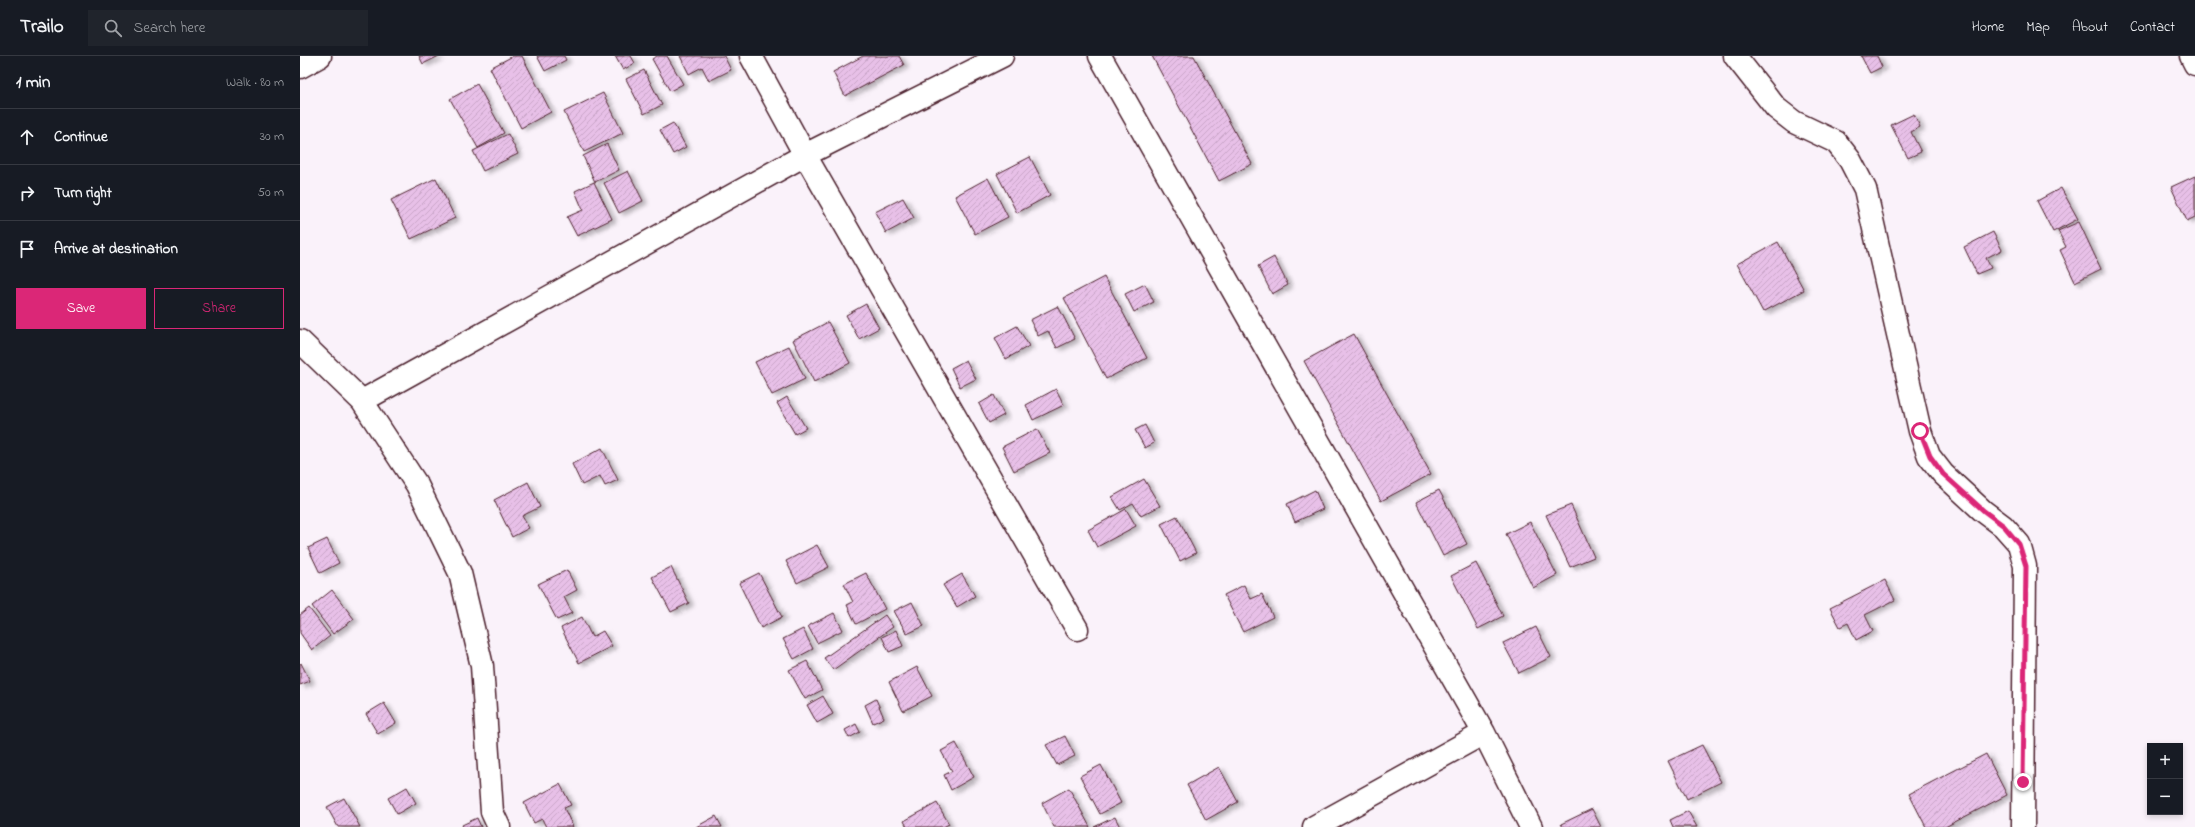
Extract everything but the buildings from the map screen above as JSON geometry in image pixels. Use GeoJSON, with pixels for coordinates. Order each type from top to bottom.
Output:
{"type":"FeatureCollection","features":[{"type":"Feature","properties":{"kind":"street"},"geometry":{"type":"LineString","coordinates":[[300,67],[320,56]]}},
{"type":"Feature","properties":{"kind":"street"},"geometry":{"type":"LineString","coordinates":[[751,56],[805,155],[1077,629]]}},
{"type":"Feature","properties":{"kind":"street"},"geometry":{"type":"LineString","coordinates":[[362,401],[805,155],[1002,56]]}},
{"type":"Feature","properties":{"kind":"street"},"geometry":{"type":"LineString","coordinates":[[1100,56],[1484,733],[1531,827]]}},
{"type":"Feature","properties":{"kind":"street"},"geometry":{"type":"LineString","coordinates":[[1735,56],[1776,108],[1794,122],[1836,142],[1850,160],[1865,189],[1920,431],[1930,456],[1943,474],[1984,511],[2004,526],[2019,544],[2026,566],[2023,827]]}},
{"type":"Feature","properties":{"kind":"street"},"geometry":{"type":"LineString","coordinates":[[2191,56],[2195,64]]}},
{"type":"Feature","properties":{"kind":"street"},"geometry":{"type":"LineString","coordinates":[[300,341],[362,401],[417,486],[460,573],[482,666],[492,812],[499,827]]}},
{"type":"Feature","properties":{"kind":"street"},"geometry":{"type":"LineString","coordinates":[[1314,827],[1484,733]]}},
{"type":"Feature","properties":{"kind":"route"},"geometry":{"type":"LineString","coordinates":[[1920,431],[1930,456],[1943,474],[1984,511],[2004,526],[2019,544],[2026,566],[2023,782]]}}]}
